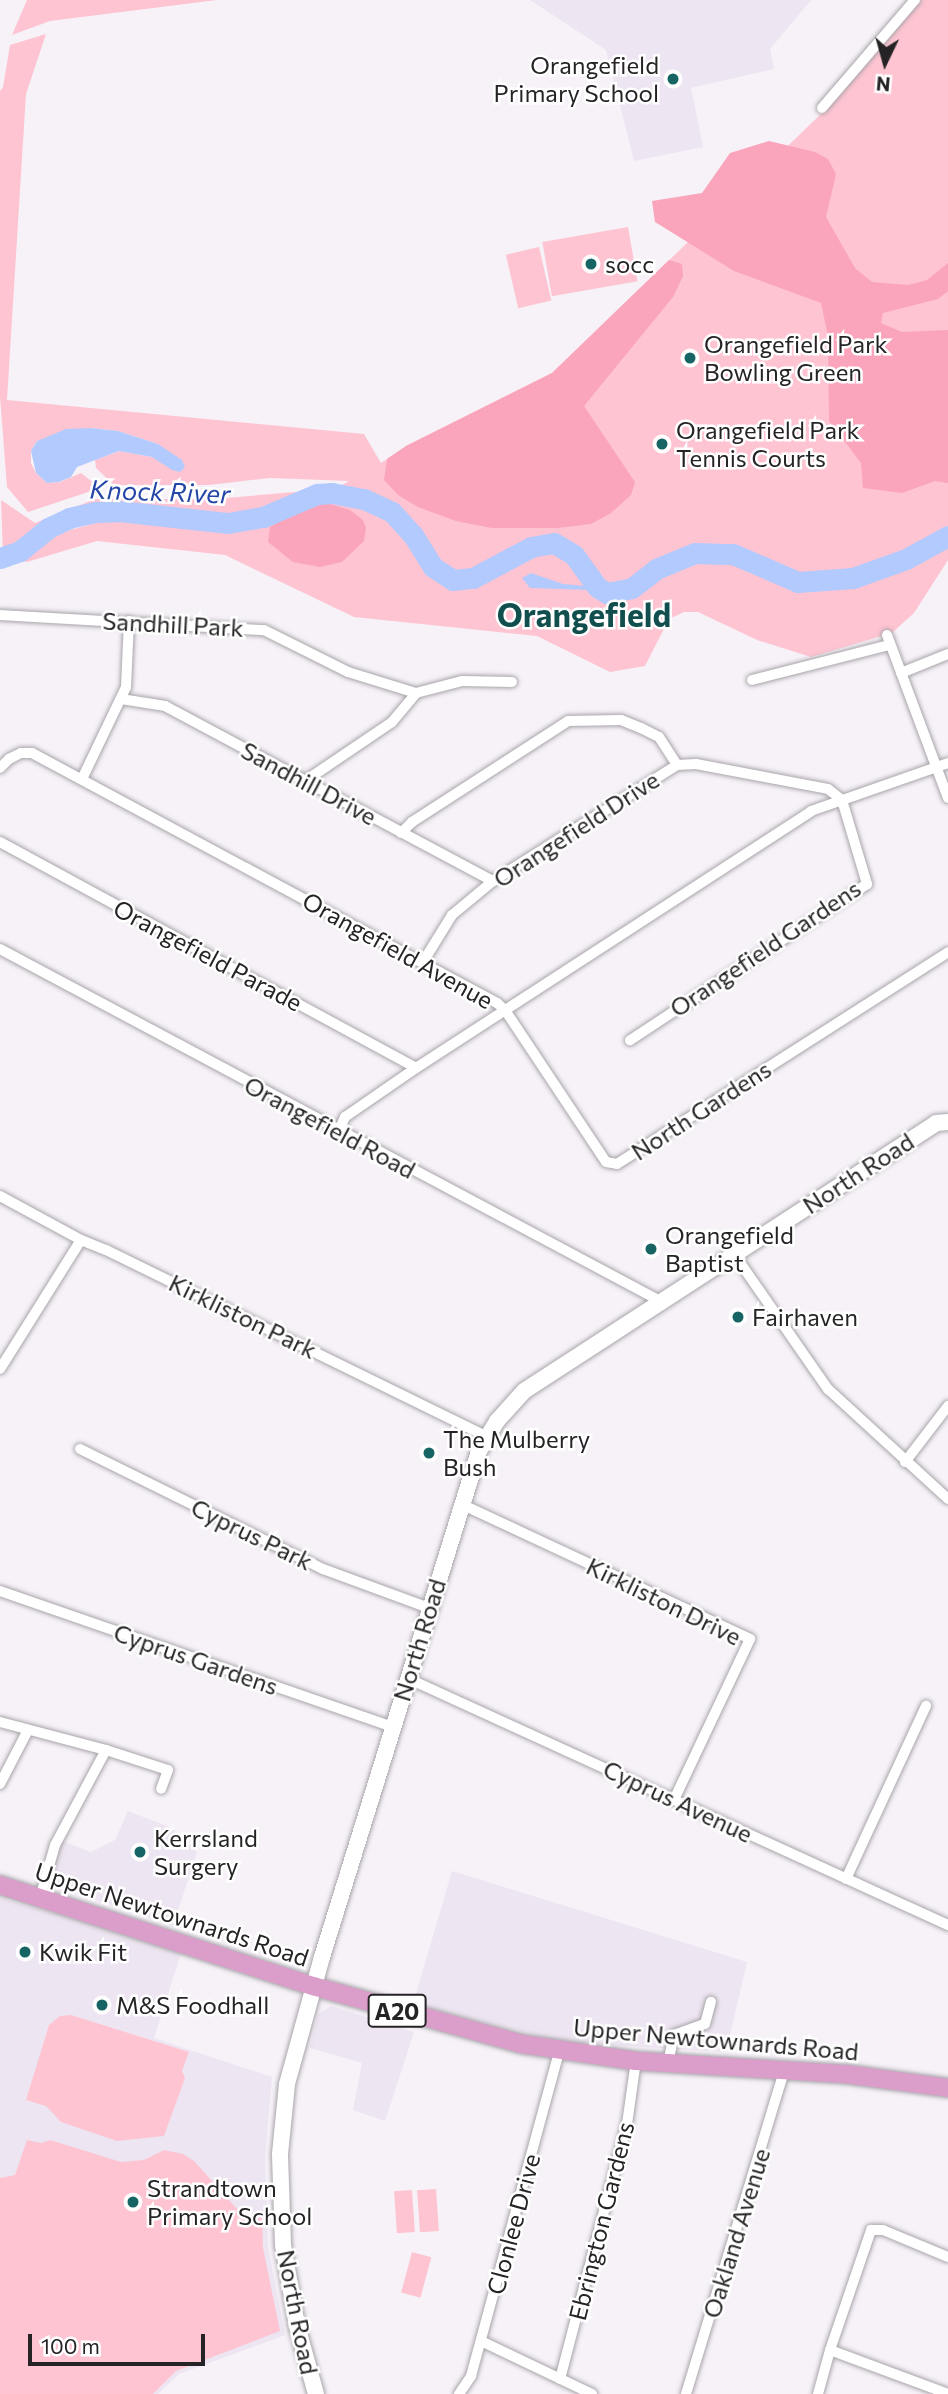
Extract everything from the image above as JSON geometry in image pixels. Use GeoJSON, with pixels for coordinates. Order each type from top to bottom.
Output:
{"type":"FeatureCollection","features":[{"type":"Feature","properties":{"kind":"main road","name":"Upper Newtownards Road"},"geometry":{"type":"LineString","coordinates":[[0,1885],[313,1986],[475,2033],[559,2051],[636,2061],[906,2080],[948,2088]]}},
{"type":"Feature","properties":{"kind":"street"},"geometry":{"type":"LineString","coordinates":[[822,108],[915,0]]}},
{"type":"Feature","properties":{"kind":"street","name":"Sandhill Park"},"geometry":{"type":"LineString","coordinates":[[0,615],[264,630],[348,672],[416,693]]}},
{"type":"Feature","properties":{"kind":"street"},"geometry":{"type":"LineString","coordinates":[[82,779],[126,687],[129,621]]}},
{"type":"Feature","properties":{"kind":"street"},"geometry":{"type":"LineString","coordinates":[[752,680],[888,640],[943,765],[948,799]]}},
{"type":"Feature","properties":{"kind":"street"},"geometry":{"type":"LineString","coordinates":[[901,674],[948,654]]}},
{"type":"Feature","properties":{"kind":"street"},"geometry":{"type":"LineString","coordinates":[[305,781],[392,723],[416,693],[462,681],[512,682]]}},
{"type":"Feature","properties":{"kind":"street","name":"Sandhill Drive"},"geometry":{"type":"LineString","coordinates":[[121,699],[165,706],[493,881]]}},
{"type":"Feature","properties":{"kind":"street"},"geometry":{"type":"LineString","coordinates":[[401,833],[412,822],[568,721],[621,720],[641,727],[659,737],[677,765]]}},
{"type":"Feature","properties":{"kind":"street","name":"Orangefield Avenue"},"geometry":{"type":"LineString","coordinates":[[0,768],[21,753],[32,753],[423,962],[505,1010],[811,811],[943,765]]}},
{"type":"Feature","properties":{"kind":"street","name":"Orangefield Drive"},"geometry":{"type":"LineString","coordinates":[[423,962],[452,915],[493,881],[677,765],[696,764],[828,789],[842,800]]}},
{"type":"Feature","properties":{"kind":"street","name":"Orangefield Gardens"},"geometry":{"type":"LineString","coordinates":[[630,1040],[867,884],[842,800]]}},
{"type":"Feature","properties":{"kind":"street","name":"Orangefield Parade"},"geometry":{"type":"LineString","coordinates":[[0,842],[416,1068]]}},
{"type":"Feature","properties":{"kind":"street","name":"Orangefield Road"},"geometry":{"type":"LineString","coordinates":[[0,949],[338,1132],[662,1302]]}},
{"type":"Feature","properties":{"kind":"street","name":"North Gardens"},"geometry":{"type":"LineString","coordinates":[[505,1010],[606,1162],[617,1164],[948,952]]}},
{"type":"Feature","properties":{"kind":"street"},"geometry":{"type":"LineString","coordinates":[[338,1132],[345,1117],[505,1010]]}},
{"type":"Feature","properties":{"kind":"street","name":"North Road"},"geometry":{"type":"LineString","coordinates":[[311,2392],[288,2283],[281,2213],[280,2154],[287,2084],[313,1986],[407,1678],[461,1504],[487,1437],[510,1405],[542,1380],[942,1122],[948,1111]]}},
{"type":"Feature","properties":{"kind":"street","name":"Kirkliston Park"},"geometry":{"type":"LineString","coordinates":[[0,1196],[80,1240],[106,1250],[487,1437]]}},
{"type":"Feature","properties":{"kind":"street"},"geometry":{"type":"LineString","coordinates":[[2,1361],[80,1240]]}},
{"type":"Feature","properties":{"kind":"street"},"geometry":{"type":"LineString","coordinates":[[734,1254],[828,1389],[948,1499]]}},
{"type":"Feature","properties":{"kind":"street"},"geometry":{"type":"LineString","coordinates":[[905,1462],[948,1406]]}},
{"type":"Feature","properties":{"kind":"street","name":"Cyprus Park"},"geometry":{"type":"LineString","coordinates":[[80,1449],[323,1569],[429,1608]]}},
{"type":"Feature","properties":{"kind":"street","name":"Kirkliston Drive"},"geometry":{"type":"LineString","coordinates":[[461,1504],[750,1639],[674,1800]]}},
{"type":"Feature","properties":{"kind":"street","name":"Cyprus Gardens"},"geometry":{"type":"LineString","coordinates":[[0,1591],[392,1727]]}},
{"type":"Feature","properties":{"kind":"street","name":"Cyprus Avenue"},"geometry":{"type":"LineString","coordinates":[[407,1678],[846,1879],[947,1922]]}},
{"type":"Feature","properties":{"kind":"street"},"geometry":{"type":"LineString","coordinates":[[846,1879],[926,1706]]}},
{"type":"Feature","properties":{"kind":"street"},"geometry":{"type":"LineString","coordinates":[[0,1722],[106,1750],[168,1770],[161,1789]]}},
{"type":"Feature","properties":{"kind":"street"},"geometry":{"type":"LineString","coordinates":[[0,1784],[28,1730]]}},
{"type":"Feature","properties":{"kind":"street"},"geometry":{"type":"LineString","coordinates":[[40,1898],[55,1845],[106,1750]]}},
{"type":"Feature","properties":{"kind":"street"},"geometry":{"type":"LineString","coordinates":[[668,2063],[674,2035],[705,2024],[711,2002]]}},
{"type":"Feature","properties":{"kind":"street","name":"Clonlee Drive"},"geometry":{"type":"LineString","coordinates":[[459,2394],[471,2376],[559,2051]]}},
{"type":"Feature","properties":{"kind":"street","name":"Ebrington Gardens"},"geometry":{"type":"LineString","coordinates":[[560,2379],[627,2124],[636,2061]]}},
{"type":"Feature","properties":{"kind":"street","name":"Oakland Avenue"},"geometry":{"type":"LineString","coordinates":[[686,2394],[784,2071]]}},
{"type":"Feature","properties":{"kind":"street"},"geometry":{"type":"LineString","coordinates":[[818,2394],[830,2350],[871,2230],[883,2230],[948,2257]]}},
{"type":"Feature","properties":{"kind":"street"},"geometry":{"type":"LineString","coordinates":[[481,2341],[592,2394]]}},
{"type":"Feature","properties":{"kind":"street"},"geometry":{"type":"LineString","coordinates":[[830,2350],[948,2394]]}},
{"type":"Feature","properties":{"kind":"shaded area"},"geometry":{"type":"Polygon","coordinates":[[[27,0],[217,0],[50,21],[12,35],[27,0]]]}},
{"type":"Feature","properties":{"kind":"shaded area","name":"Orangefield Primary School"},"geometry":{"type":"Polygon","coordinates":[[[530,0],[811,0],[770,49],[774,69],[691,88],[703,147],[634,161],[606,50],[530,0]]]}},
{"type":"Feature","properties":{"kind":"shaded area"},"geometry":{"type":"Polygon","coordinates":[[[921,0],[948,0],[948,560],[914,613],[892,633],[811,657],[757,640],[698,612],[684,612],[669,619],[645,666],[610,672],[537,636],[354,617],[225,555],[97,541],[27,562],[9,558],[48,536],[107,520],[245,528],[285,518],[349,481],[270,478],[209,485],[114,485],[96,468],[95,460],[120,451],[152,457],[158,444],[118,431],[91,428],[37,441],[31,451],[31,463],[36,473],[47,483],[60,482],[81,473],[100,488],[28,512],[7,487],[0,397],[0,91],[10,45],[46,34],[26,94],[7,400],[364,434],[381,463],[406,446],[552,373],[821,114],[921,0]]]}},
{"type":"Feature","properties":{"kind":"shaded area"},"geometry":{"type":"Polygon","coordinates":[[[769,141],[815,152],[828,159],[836,174],[826,217],[855,268],[872,282],[908,285],[927,280],[948,263],[948,291],[938,299],[883,313],[881,323],[902,332],[948,330],[948,483],[935,481],[902,493],[863,488],[861,463],[829,421],[828,336],[821,303],[734,271],[655,222],[652,201],[702,193],[730,153],[769,141]]]}},
{"type":"Feature","properties":{"kind":"shaded area","name":"socc"},"geometry":{"type":"Polygon","coordinates":[[[628,227],[638,281],[552,296],[542,242],[628,227]]]}},
{"type":"Feature","properties":{"kind":"shaded area"},"geometry":{"type":"Polygon","coordinates":[[[539,247],[551,301],[518,308],[506,255],[539,247]]]}},
{"type":"Feature","properties":{"kind":"shaded area"},"geometry":{"type":"Polygon","coordinates":[[[669,260],[682,264],[683,276],[673,297],[584,406],[635,482],[631,495],[611,513],[591,524],[557,528],[492,528],[456,521],[418,507],[398,495],[384,480],[387,459],[406,446],[552,373],[669,260]]]}},
{"type":"Feature","properties":{"kind":"shaded area"},"geometry":{"type":"Polygon","coordinates":[[[307,491],[279,507],[236,517],[189,518],[139,509],[87,509],[45,525],[3,556],[1,500],[35,523],[95,499],[214,499],[307,491]]]}},
{"type":"Feature","properties":{"kind":"shaded area"},"geometry":{"type":"Polygon","coordinates":[[[317,500],[350,510],[363,520],[366,528],[364,541],[342,562],[320,567],[293,562],[268,542],[270,527],[317,500]]]}},
{"type":"Feature","properties":{"kind":"shaded area"},"geometry":{"type":"Polygon","coordinates":[[[128,1811],[172,1828],[197,1852],[173,1926],[40,1881],[54,1838],[91,1852],[115,1840],[128,1811]]]}},
{"type":"Feature","properties":{"kind":"shaded area"},"geometry":{"type":"Polygon","coordinates":[[[452,1871],[747,1962],[726,2052],[562,2042],[413,2004],[452,1871]]]}},
{"type":"Feature","properties":{"kind":"shaded area","name":"Strandtown Primary School"},"geometry":{"type":"Polygon","coordinates":[[[0,1898],[182,1950],[154,2038],[272,2077],[265,2157],[268,2247],[285,2335],[179,2374],[158,2394],[0,2394],[0,1898]]]}},
{"type":"Feature","properties":{"kind":"shaded area"},"geometry":{"type":"Polygon","coordinates":[[[331,2006],[414,2032],[385,2121],[353,2110],[362,2063],[310,2048],[318,2014],[331,2006]]]}},
{"type":"Feature","properties":{"kind":"shaded area"},"geometry":{"type":"Polygon","coordinates":[[[71,2015],[189,2052],[182,2071],[185,2078],[164,2136],[117,2141],[61,2122],[46,2106],[26,2100],[49,2025],[60,2016],[71,2015]]]}},
{"type":"Feature","properties":{"kind":"shaded area","name":"Strandtown Primary School"},"geometry":{"type":"Polygon","coordinates":[[[27,2140],[41,2143],[50,2140],[121,2162],[144,2160],[164,2150],[183,2154],[194,2161],[239,2211],[262,2214],[263,2248],[280,2331],[176,2371],[153,2394],[0,2394],[0,2178],[15,2175],[27,2140]]]}},
{"type":"Feature","properties":{"kind":"shaded area"},"geometry":{"type":"Polygon","coordinates":[[[436,2189],[439,2231],[420,2232],[417,2190],[436,2189]]]}},
{"type":"Feature","properties":{"kind":"shaded area"},"geometry":{"type":"Polygon","coordinates":[[[412,2190],[415,2232],[397,2233],[394,2191],[412,2190]]]}},
{"type":"Feature","properties":{"kind":"shaded area"},"geometry":{"type":"Polygon","coordinates":[[[412,2252],[431,2257],[420,2298],[401,2293],[412,2252]]]}},
{"type":"Feature","properties":{"kind":"water"},"geometry":{"type":"Polygon","coordinates":[[[66,429],[118,431],[158,444],[182,460],[185,467],[180,472],[152,457],[119,451],[77,467],[71,477],[59,482],[47,483],[36,473],[31,451],[37,441],[66,429]]]}},
{"type":"Feature","properties":{"kind":"water"},"geometry":{"type":"Polygon","coordinates":[[[531,573],[563,584],[586,586],[591,590],[530,588],[522,578],[531,573]]]}},
{"type":"Feature","properties":{"kind":"waterway","name":"Knock River"},"geometry":{"type":"LineString","coordinates":[[0,558],[20,551],[48,528],[69,518],[96,512],[119,511],[228,523],[263,517],[317,494],[332,493],[364,499],[392,512],[413,535],[433,567],[453,580],[473,578],[531,547],[554,543],[574,555],[597,587],[607,593],[632,588],[656,569],[695,553],[733,554],[798,582],[853,578],[906,559],[948,536]]}},
{"type":"Feature","properties":{"kind":"place","name":"Orangefield Primary School"},"geometry":{"type":"Point","coordinates":[673,79]}},
{"type":"Feature","properties":{"kind":"place","name":"socc"},"geometry":{"type":"Point","coordinates":[591,264]}},
{"type":"Feature","properties":{"kind":"place","name":"Orangefield Park Bowling Green"},"geometry":{"type":"Point","coordinates":[690,358]}},
{"type":"Feature","properties":{"kind":"place","name":"Orangefield Park Tennis Courts"},"geometry":{"type":"Point","coordinates":[662,444]}},
{"type":"Feature","properties":{"kind":"place","name":"Orangefield Baptist"},"geometry":{"type":"Point","coordinates":[651,1249]}},
{"type":"Feature","properties":{"kind":"place","name":"Fairhaven"},"geometry":{"type":"Point","coordinates":[738,1317]}},
{"type":"Feature","properties":{"kind":"place","name":"The Mulberry Bush"},"geometry":{"type":"Point","coordinates":[429,1453]}},
{"type":"Feature","properties":{"kind":"place","name":"Kerrsland Surgery"},"geometry":{"type":"Point","coordinates":[140,1852]}},
{"type":"Feature","properties":{"kind":"place","name":"Kwik Fit"},"geometry":{"type":"Point","coordinates":[25,1952]}},
{"type":"Feature","properties":{"kind":"place","name":"M&S Foodhall"},"geometry":{"type":"Point","coordinates":[102,2005]}},
{"type":"Feature","properties":{"kind":"place","name":"Strandtown Primary School"},"geometry":{"type":"Point","coordinates":[133,2202]}},
{"type":"Feature","properties":{"kind":"district","name":"Orangefield"},"geometry":{"type":"Point","coordinates":[584,614]}}]}
